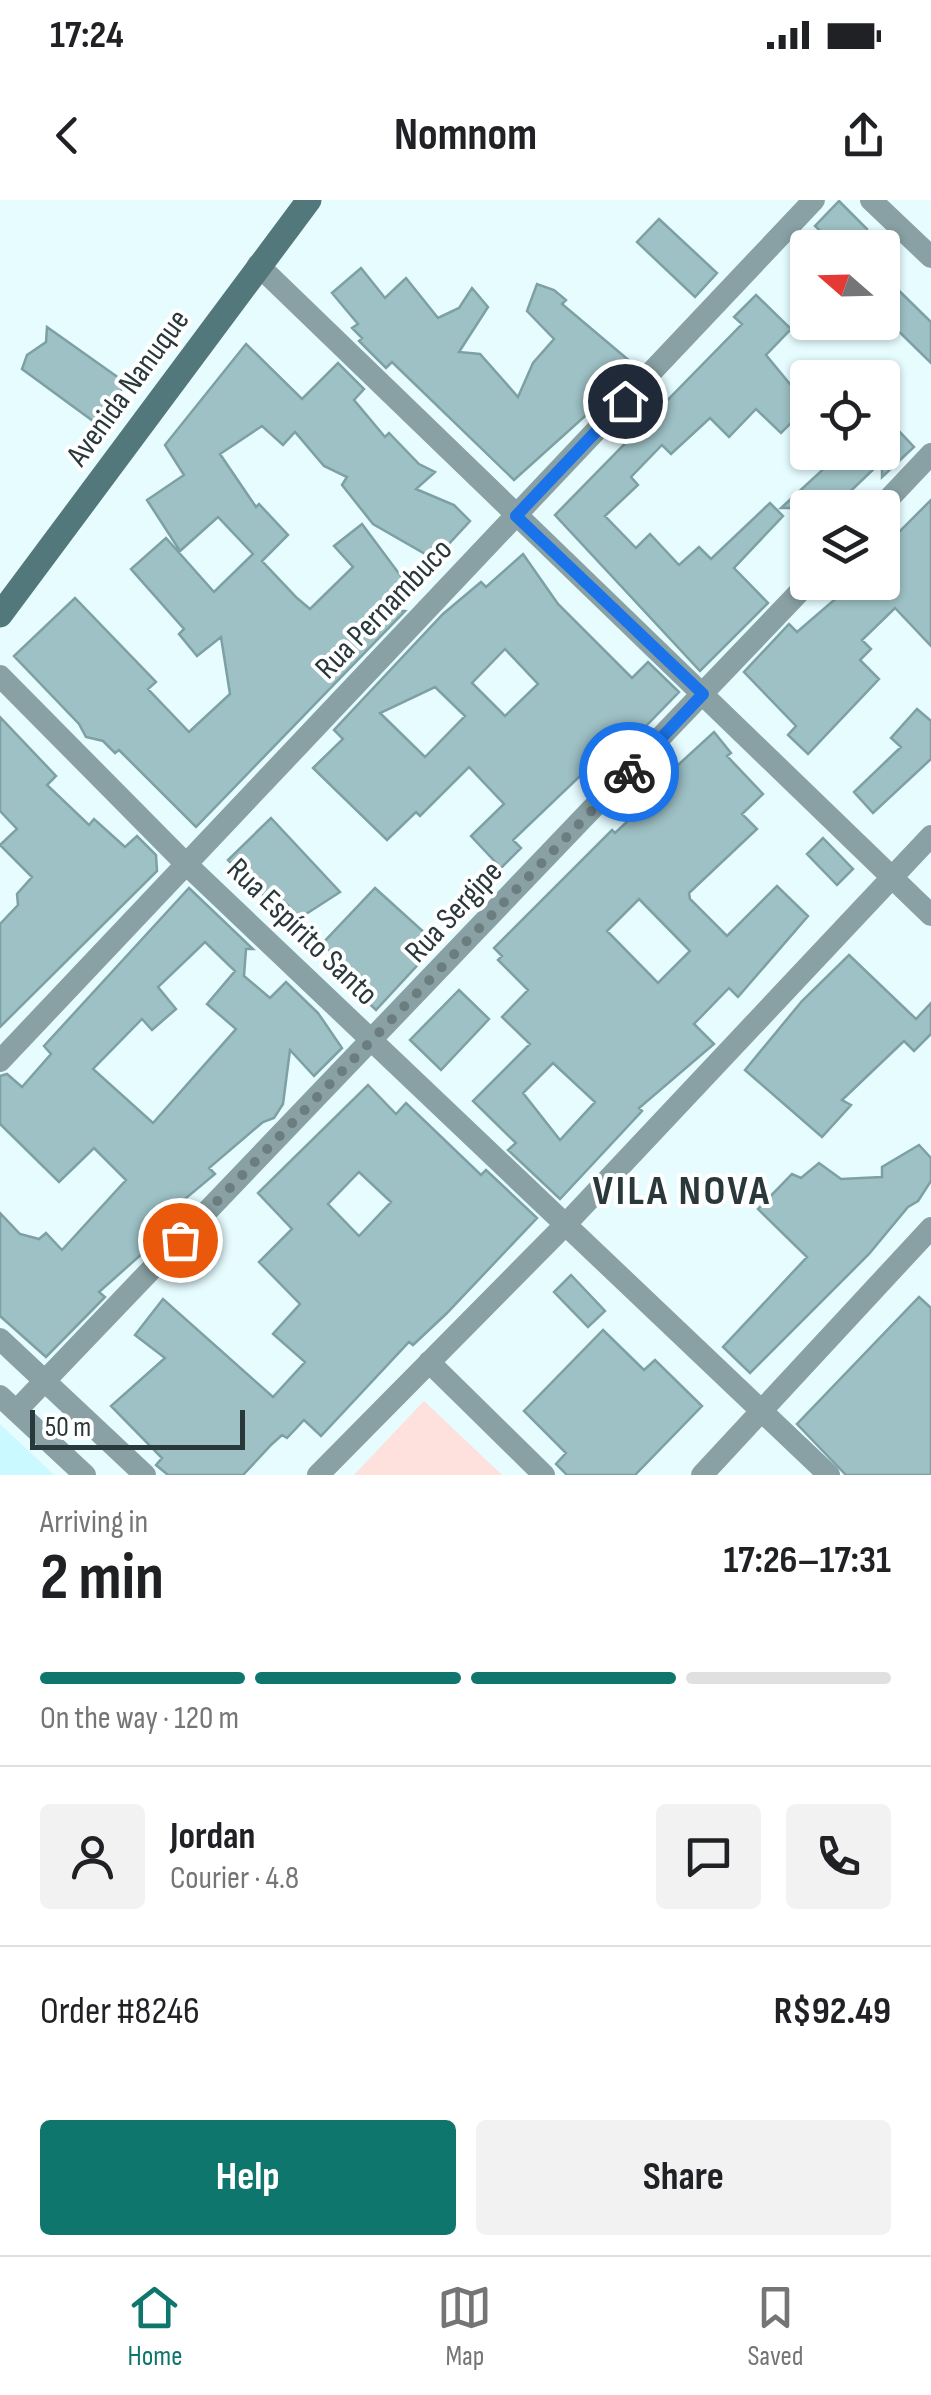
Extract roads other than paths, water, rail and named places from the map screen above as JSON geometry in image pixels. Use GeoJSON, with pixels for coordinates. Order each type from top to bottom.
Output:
{"type":"FeatureCollection","features":[{"type":"Feature","properties":{"kind":"main road","name":"Avenida Nanuque"},"geometry":{"type":"LineString","coordinates":[[0,614],[309,200]]}},
{"type":"Feature","properties":{"kind":"street","name":"Rua Pernambuco"},"geometry":{"type":"LineString","coordinates":[[0,1061],[814,200]]}},
{"type":"Feature","properties":{"kind":"street"},"geometry":{"type":"LineString","coordinates":[[871,200],[931,257]]}},
{"type":"Feature","properties":{"kind":"street"},"geometry":{"type":"LineString","coordinates":[[258,265],[931,914]]}},
{"type":"Feature","properties":{"kind":"street"},"geometry":{"type":"LineString","coordinates":[[897,490],[931,454]]}},
{"type":"Feature","properties":{"kind":"street","name":"Rua Sergipe"},"geometry":{"type":"LineString","coordinates":[[8,1403],[44,1381],[372,1043],[792,600]]}},
{"type":"Feature","properties":{"kind":"street","name":"Rua Espírito Santo"},"geometry":{"type":"LineString","coordinates":[[0,676],[185,863],[829,1475]]}},
{"type":"Feature","properties":{"kind":"street"},"geometry":{"type":"LineString","coordinates":[[318,1475],[566,1224],[931,836]]}},
{"type":"Feature","properties":{"kind":"street"},"geometry":{"type":"LineString","coordinates":[[702,1475],[931,1228]]}},
{"type":"Feature","properties":{"kind":"street"},"geometry":{"type":"LineString","coordinates":[[0,1339],[145,1475]]}},
{"type":"Feature","properties":{"kind":"street"},"geometry":{"type":"LineString","coordinates":[[429,1362],[544,1475]]}},
{"type":"Feature","properties":{"kind":"street"},"geometry":{"type":"LineString","coordinates":[[8,1403],[85,1475]]}},
{"type":"Feature","properties":{"kind":"district","name":"VILA NOVA"},"geometry":{"type":"Point","coordinates":[682,1189]}}]}
